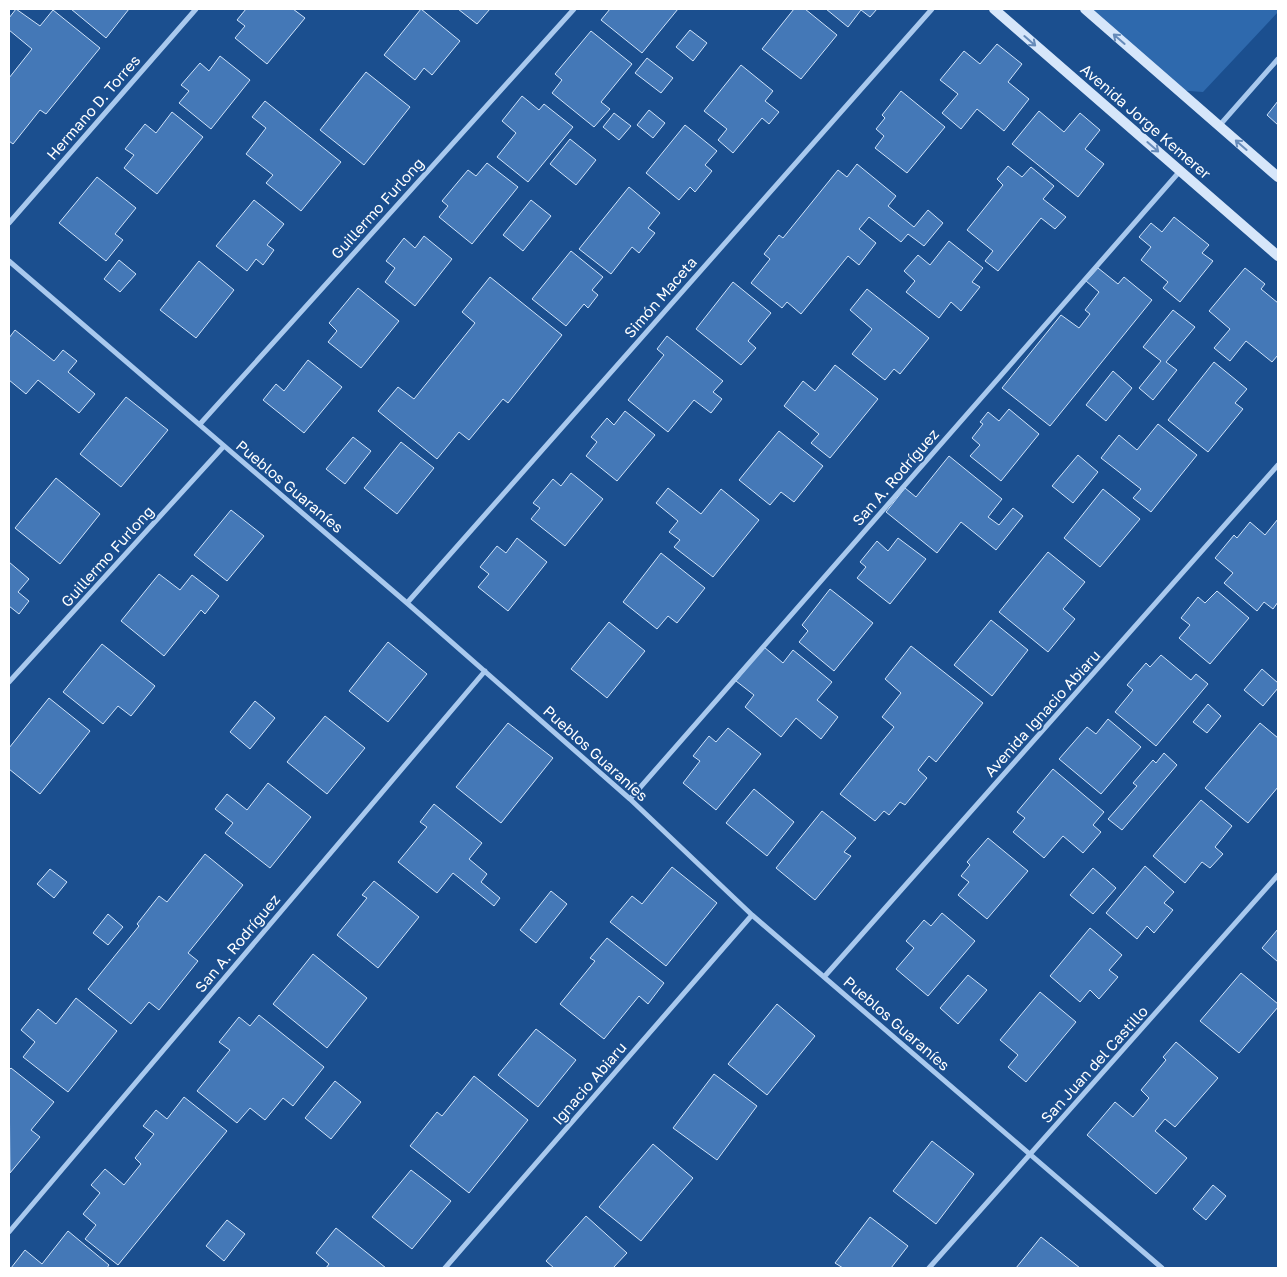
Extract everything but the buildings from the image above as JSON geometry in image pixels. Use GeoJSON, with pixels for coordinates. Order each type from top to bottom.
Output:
{"type":"FeatureCollection","features":[{"type":"Feature","properties":{"kind":"main road","name":"Avenida Jorge Kemerer"},"geometry":{"type":"LineString","coordinates":[[994,9],[1278,256]]}},
{"type":"Feature","properties":{"kind":"main road"},"geometry":{"type":"LineString","coordinates":[[1085,9],[1278,177]]}},
{"type":"Feature","properties":{"kind":"street","name":"Hermano D. Torres"},"geometry":{"type":"LineString","coordinates":[[9,222],[196,9]]}},
{"type":"Feature","properties":{"kind":"street","name":"Guillermo Furlong"},"geometry":{"type":"LineString","coordinates":[[200,424],[574,9]]}},
{"type":"Feature","properties":{"kind":"street","name":"Simón Maceta"},"geometry":{"type":"LineString","coordinates":[[407,602],[932,9]]}},
{"type":"Feature","properties":{"kind":"street"},"geometry":{"type":"LineString","coordinates":[[1219,126],[1278,59]]}},
{"type":"Feature","properties":{"kind":"street","name":"San A. Rodríguez"},"geometry":{"type":"LineString","coordinates":[[630,800],[1180,171]]}},
{"type":"Feature","properties":{"kind":"street","name":"Pueblos Guaraníes"},"geometry":{"type":"LineString","coordinates":[[9,261],[407,602],[630,800],[752,915],[1162,1268]]}},
{"type":"Feature","properties":{"kind":"street","name":"Guillermo Furlong"},"geometry":{"type":"LineString","coordinates":[[9,682],[224,446]]}},
{"type":"Feature","properties":{"kind":"street","name":"Avenida Ignacio Abiaru"},"geometry":{"type":"LineString","coordinates":[[824,977],[1278,465]]}},
{"type":"Feature","properties":{"kind":"street","name":"San A. Rodríguez"},"geometry":{"type":"LineString","coordinates":[[9,1232],[485,671]]}},
{"type":"Feature","properties":{"kind":"street","name":"San Juan del Castillo"},"geometry":{"type":"LineString","coordinates":[[929,1268],[1278,875]]}},
{"type":"Feature","properties":{"kind":"street","name":"Ignacio Abiaru"},"geometry":{"type":"LineString","coordinates":[[445,1268],[752,915]]}},
{"type":"Feature","properties":{"kind":"shaded area"},"geometry":{"type":"Polygon","coordinates":[[[1085,9],[1278,9],[1278,12],[1203,92],[1176,90],[1085,9]]]}}]}
